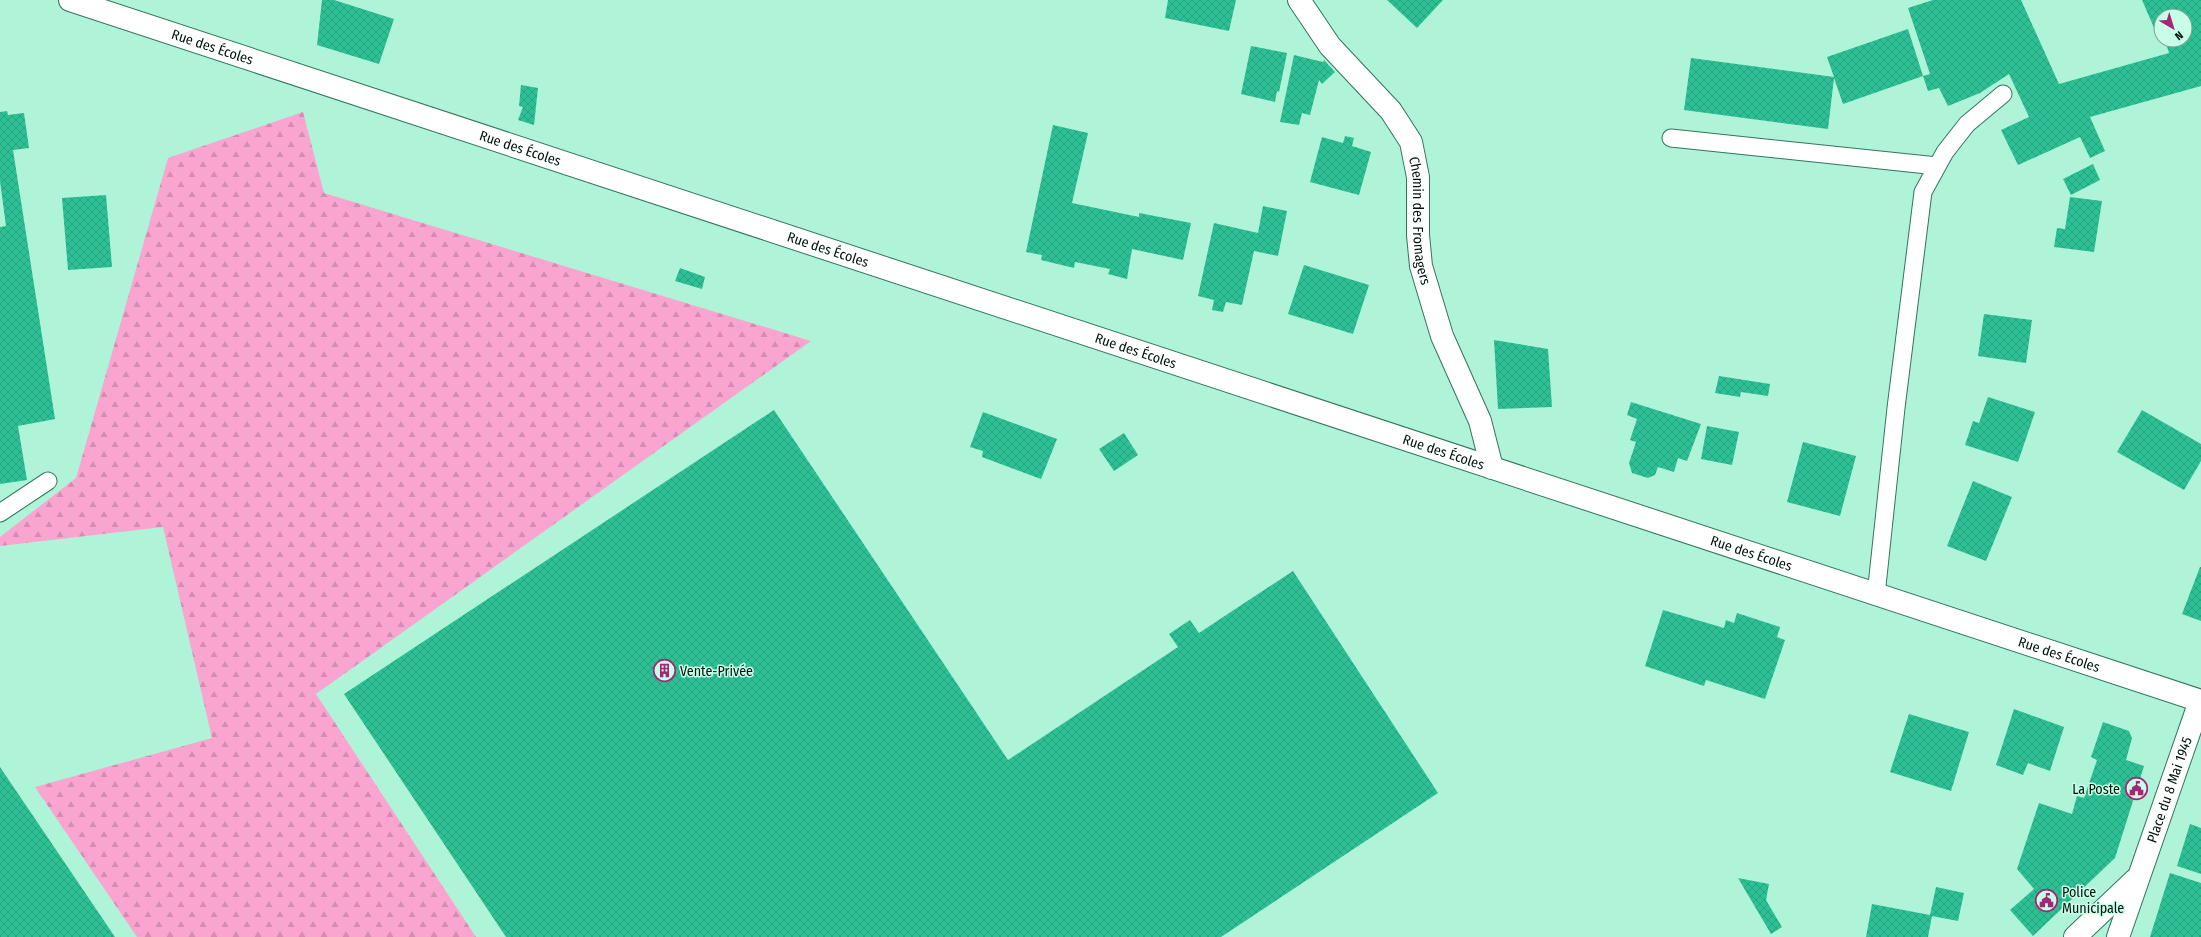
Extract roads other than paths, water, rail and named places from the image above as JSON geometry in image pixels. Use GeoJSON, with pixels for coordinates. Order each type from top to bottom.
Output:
{"type":"FeatureCollection","features":[{"type":"Feature","properties":{"kind":"street","name":"Rue des Écoles"},"geometry":{"type":"LineString","coordinates":[[70,0],[2200,701]]}},
{"type":"Feature","properties":{"kind":"street","name":"Chemin des Fromagers"},"geometry":{"type":"LineString","coordinates":[[1299,0],[1330,46],[1391,111],[1411,142],[1418,176],[1418,235],[1420,266],[1442,336],[1480,421],[1492,468]]}},
{"type":"Feature","properties":{"kind":"street","name":"Place du 8 Mai 1945"},"geometry":{"type":"LineString","coordinates":[[2118,937],[2200,701]]}},
{"type":"Feature","properties":{"kind":"street","name":"Place du 8 Mai 1945"},"geometry":{"type":"LineString","coordinates":[[2075,937],[2138,877]]}},
{"type":"Feature","properties":{"kind":"lane"},"geometry":{"type":"LineString","coordinates":[[1876,595],[1896,408],[1923,192],[1945,152],[1967,124],[2003,94]]}},
{"type":"Feature","properties":{"kind":"lane"},"geometry":{"type":"LineString","coordinates":[[1671,138],[1937,166]]}},
{"type":"Feature","properties":{"kind":"lane"},"geometry":{"type":"LineString","coordinates":[[0,513],[48,481]]}},
{"type":"Feature","properties":{"kind":"place","name":"Vente-Privée"},"geometry":{"type":"Point","coordinates":[664,671]}},
{"type":"Feature","properties":{"kind":"place","name":"La Poste"},"geometry":{"type":"Point","coordinates":[2136,789]}},
{"type":"Feature","properties":{"kind":"place","name":"Police Municipale"},"geometry":{"type":"Point","coordinates":[2046,900]}}]}
